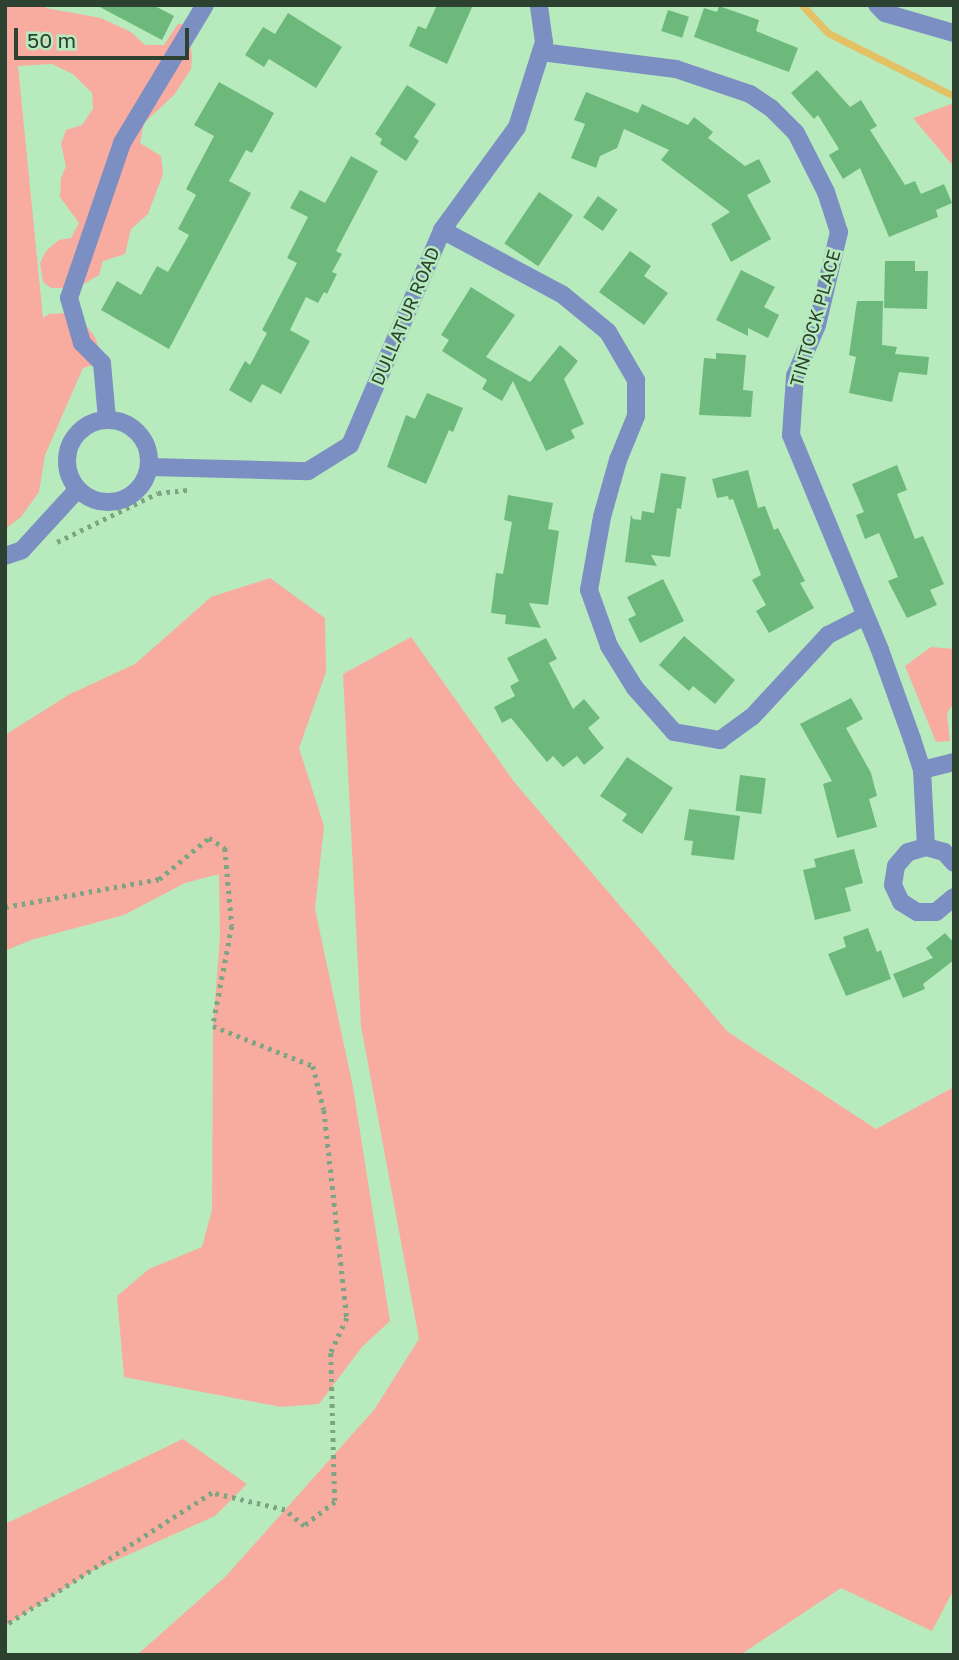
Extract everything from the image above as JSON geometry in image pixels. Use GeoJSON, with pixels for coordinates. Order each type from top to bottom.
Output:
{"type":"FeatureCollection","features":[{"type":"Feature","properties":{"kind":"street"},"geometry":{"type":"LineString","coordinates":[[107,419],[102,363],[82,343],[69,298],[122,142],[205,5]]}},
{"type":"Feature","properties":{"kind":"street","name":"DULLATUR ROAD"},"geometry":{"type":"LineString","coordinates":[[150,467],[308,471],[349,445],[442,229],[517,127],[544,42],[540,5]]}},
{"type":"Feature","properties":{"kind":"street"},"geometry":{"type":"LineString","coordinates":[[877,5],[885,13],[954,33]]}},
{"type":"Feature","properties":{"kind":"street","name":"TINTOCK PLACE"},"geometry":{"type":"LineString","coordinates":[[541,52],[676,69],[750,94],[771,108],[796,133],[826,192],[839,232],[817,325],[795,376],[790,435],[863,617],[880,650],[922,770],[926,847]]}},
{"type":"Feature","properties":{"kind":"street"},"geometry":{"type":"LineString","coordinates":[[442,229],[563,296],[608,332],[636,380],[636,416],[618,460],[602,517],[589,590],[616,656],[635,688],[674,732],[720,740],[752,717],[828,635],[863,617]]}},
{"type":"Feature","properties":{"kind":"street"},"geometry":{"type":"LineString","coordinates":[[107,419],[127,424],[140,435],[148,449],[150,467],[137,491],[128,498],[105,503],[95,501],[77,489],[70,480],[66,462],[68,448],[88,424],[107,419]]}},
{"type":"Feature","properties":{"kind":"street"},"geometry":{"type":"LineString","coordinates":[[5,556],[22,550],[77,489]]}},
{"type":"Feature","properties":{"kind":"street"},"geometry":{"type":"LineString","coordinates":[[922,770],[954,762]]}},
{"type":"Feature","properties":{"kind":"street"},"geometry":{"type":"LineString","coordinates":[[954,863],[944,852],[926,847],[908,852],[896,866],[893,885],[901,902],[917,912],[936,912],[954,897]]}},
{"type":"Feature","properties":{"kind":"path"},"geometry":{"type":"LineString","coordinates":[[54,543],[158,493],[195,489]]}},
{"type":"Feature","properties":{"kind":"path"},"geometry":{"type":"LineString","coordinates":[[5,906],[159,879],[209,838],[225,848],[232,926],[213,1026],[313,1066],[324,1110],[347,1318],[331,1353],[335,1502],[304,1526],[285,1510],[212,1493],[5,1626]]}},
{"type":"Feature","properties":{"kind":"shaded area"},"geometry":{"type":"Polygon","coordinates":[[[5,5],[46,5],[46,8],[101,18],[131,32],[145,45],[164,45],[178,24],[187,24],[192,56],[191,69],[174,95],[144,123],[140,143],[161,156],[163,174],[148,214],[131,229],[125,254],[103,261],[99,275],[77,288],[51,288],[43,282],[40,263],[46,251],[59,240],[71,238],[79,223],[60,197],[61,178],[66,166],[61,144],[66,130],[82,125],[93,109],[92,93],[73,74],[52,64],[18,66],[43,318],[49,314],[66,313],[84,323],[95,337],[101,355],[93,365],[83,368],[45,455],[39,492],[21,517],[5,529],[5,5]]]}},
{"type":"Feature","properties":{"kind":"shaded area"},"geometry":{"type":"Polygon","coordinates":[[[954,103],[954,167],[913,118],[954,103]]]}},
{"type":"Feature","properties":{"kind":"shaded area"},"geometry":{"type":"Polygon","coordinates":[[[270,578],[325,618],[326,672],[299,748],[324,826],[315,909],[353,1087],[390,1321],[362,1347],[319,1404],[281,1407],[124,1377],[117,1296],[149,1269],[202,1247],[212,1210],[213,1026],[220,937],[219,874],[185,883],[124,915],[31,940],[5,951],[5,735],[70,694],[135,664],[211,597],[270,578]]]}},
{"type":"Feature","properties":{"kind":"shaded area"},"geometry":{"type":"Polygon","coordinates":[[[411,637],[515,783],[728,1032],[876,1129],[954,1087],[954,1589],[932,1631],[841,1588],[740,1655],[137,1655],[225,1577],[374,1410],[419,1339],[361,1026],[343,674],[411,637]]]}},
{"type":"Feature","properties":{"kind":"shaded area"},"geometry":{"type":"Polygon","coordinates":[[[931,647],[954,649],[954,702],[947,714],[950,741],[936,742],[905,666],[931,647]]]}},
{"type":"Feature","properties":{"kind":"shaded area"},"geometry":{"type":"Polygon","coordinates":[[[183,1439],[247,1484],[215,1516],[94,1570],[5,1626],[5,1524],[183,1439]]]}},
{"type":"Feature","properties":{"kind":"building"},"geometry":{"type":"Polygon","coordinates":[[[96,5],[153,5],[174,16],[162,40],[96,5]]]}},
{"type":"Feature","properties":{"kind":"building"},"geometry":{"type":"Polygon","coordinates":[[[437,5],[473,5],[447,64],[409,46],[418,26],[426,29],[437,5]]]}},
{"type":"Feature","properties":{"kind":"building"},"geometry":{"type":"Polygon","coordinates":[[[719,6],[759,20],[756,31],[798,48],[789,72],[694,37],[704,8],[717,12],[719,6]]]}},
{"type":"Feature","properties":{"kind":"building"},"geometry":{"type":"Polygon","coordinates":[[[668,10],[689,17],[682,38],[661,31],[668,10]]]}},
{"type":"Feature","properties":{"kind":"building"},"geometry":{"type":"Polygon","coordinates":[[[288,13],[342,47],[316,88],[269,59],[264,67],[245,55],[263,27],[275,34],[288,13]]]}},
{"type":"Feature","properties":{"kind":"building"},"geometry":{"type":"Polygon","coordinates":[[[817,70],[850,107],[861,100],[877,126],[870,130],[905,185],[915,181],[921,194],[944,184],[952,203],[936,210],[938,217],[889,237],[860,168],[843,179],[829,155],[839,149],[818,115],[814,119],[791,93],[817,70]]]}},
{"type":"Feature","properties":{"kind":"building"},"geometry":{"type":"Polygon","coordinates":[[[219,82],[274,113],[252,153],[246,150],[229,181],[251,193],[169,349],[101,310],[117,281],[141,295],[157,266],[168,272],[189,235],[178,229],[196,195],[186,189],[214,136],[194,125],[219,82]]]}},
{"type":"Feature","properties":{"kind":"building"},"geometry":{"type":"Polygon","coordinates":[[[407,85],[436,104],[414,137],[419,141],[406,161],[380,144],[382,139],[375,134],[407,85]]]}},
{"type":"Feature","properties":{"kind":"building"},"geometry":{"type":"Polygon","coordinates":[[[586,92],[638,113],[642,104],[688,125],[694,117],[713,132],[708,138],[745,166],[759,159],[771,182],[747,195],[771,239],[731,262],[711,224],[730,212],[661,160],[669,150],[624,129],[617,148],[600,156],[596,168],[571,158],[585,124],[574,120],[586,92]]]}},
{"type":"Feature","properties":{"kind":"building"},"geometry":{"type":"Polygon","coordinates":[[[351,156],[378,171],[336,251],[342,254],[332,272],[337,274],[327,294],[324,292],[318,303],[306,297],[290,330],[310,341],[281,394],[262,384],[251,403],[229,390],[245,361],[250,365],[267,333],[262,330],[297,263],[287,258],[308,217],[290,208],[300,190],[325,203],[351,156]]]}},
{"type":"Feature","properties":{"kind":"building"},"geometry":{"type":"Polygon","coordinates":[[[539,192],[573,215],[538,266],[504,243],[539,192]]]}},
{"type":"Feature","properties":{"kind":"building"},"geometry":{"type":"Polygon","coordinates":[[[598,196],[618,210],[603,231],[583,217],[598,196]]]}},
{"type":"Feature","properties":{"kind":"building"},"geometry":{"type":"Polygon","coordinates":[[[630,251],[651,266],[644,276],[668,293],[644,325],[599,292],[630,251]]]}},
{"type":"Feature","properties":{"kind":"building"},"geometry":{"type":"Polygon","coordinates":[[[885,261],[915,261],[915,271],[928,271],[927,309],[884,308],[885,261]]]}},
{"type":"Feature","properties":{"kind":"building"},"geometry":{"type":"Polygon","coordinates":[[[741,270],[775,287],[764,307],[779,315],[768,338],[748,328],[748,336],[716,320],[741,270]]]}},
{"type":"Feature","properties":{"kind":"building"},"geometry":{"type":"Polygon","coordinates":[[[471,287],[515,315],[486,357],[530,382],[560,345],[578,361],[564,379],[584,424],[571,430],[575,438],[546,451],[513,381],[502,401],[482,389],[487,380],[442,351],[449,340],[441,335],[471,287]]]}},
{"type":"Feature","properties":{"kind":"building"},"geometry":{"type":"Polygon","coordinates":[[[857,301],[883,301],[882,345],[897,347],[895,354],[929,357],[927,375],[899,372],[892,402],[849,393],[856,357],[849,355],[857,301]]]}},
{"type":"Feature","properties":{"kind":"building"},"geometry":{"type":"Polygon","coordinates":[[[716,353],[746,355],[743,390],[753,391],[751,417],[699,415],[704,358],[716,359],[716,353]]]}},
{"type":"Feature","properties":{"kind":"building"},"geometry":{"type":"Polygon","coordinates":[[[427,393],[463,408],[453,432],[449,430],[426,484],[387,467],[406,415],[415,419],[427,393]]]}},
{"type":"Feature","properties":{"kind":"building"},"geometry":{"type":"Polygon","coordinates":[[[897,465],[907,490],[897,494],[915,539],[923,536],[944,584],[930,590],[937,605],[907,618],[888,581],[898,577],[879,533],[865,539],[856,515],[864,512],[852,484],[897,465]]]}},
{"type":"Feature","properties":{"kind":"building"},"geometry":{"type":"Polygon","coordinates":[[[748,470],[758,508],[765,506],[774,530],[778,528],[805,581],[800,583],[814,608],[769,633],[756,611],[766,605],[752,580],[761,575],[733,499],[729,500],[728,496],[717,498],[712,479],[748,470]]]}},
{"type":"Feature","properties":{"kind":"building"},"geometry":{"type":"Polygon","coordinates":[[[661,473],[686,477],[681,509],[677,508],[670,557],[651,555],[657,566],[625,562],[631,515],[633,519],[641,520],[642,511],[654,513],[661,473]]]}},
{"type":"Feature","properties":{"kind":"building"},"geometry":{"type":"Polygon","coordinates":[[[508,495],[553,503],[548,529],[559,531],[548,605],[529,603],[541,628],[505,624],[506,615],[491,613],[496,573],[503,574],[512,522],[504,520],[508,495]]]}},
{"type":"Feature","properties":{"kind":"building"},"geometry":{"type":"Polygon","coordinates":[[[663,579],[684,621],[640,643],[628,619],[636,615],[627,597],[663,579]]]}},
{"type":"Feature","properties":{"kind":"building"},"geometry":{"type":"Polygon","coordinates":[[[684,636],[735,680],[715,704],[693,686],[689,691],[659,665],[684,636]]]}},
{"type":"Feature","properties":{"kind":"building"},"geometry":{"type":"Polygon","coordinates":[[[546,638],[557,659],[549,663],[573,709],[584,699],[600,718],[588,728],[604,748],[584,765],[577,756],[563,767],[553,756],[547,762],[511,718],[502,723],[494,707],[515,696],[510,686],[519,681],[507,658],[546,638]]]}},
{"type":"Feature","properties":{"kind":"building"},"geometry":{"type":"Polygon","coordinates":[[[851,698],[863,719],[846,728],[871,773],[877,796],[869,799],[877,827],[837,838],[823,784],[832,781],[800,724],[851,698]]]}},
{"type":"Feature","properties":{"kind":"building"},"geometry":{"type":"Polygon","coordinates":[[[627,757],[673,788],[642,834],[622,821],[627,814],[600,796],[627,757]]]}},
{"type":"Feature","properties":{"kind":"building"},"geometry":{"type":"Polygon","coordinates":[[[740,775],[766,778],[761,814],[736,811],[740,775]]]}},
{"type":"Feature","properties":{"kind":"building"},"geometry":{"type":"Polygon","coordinates":[[[689,809],[740,816],[734,860],[691,855],[693,841],[684,840],[689,809]]]}},
{"type":"Feature","properties":{"kind":"building"},"geometry":{"type":"Polygon","coordinates":[[[854,849],[863,883],[845,888],[851,911],[815,920],[803,870],[816,867],[814,859],[854,849]]]}},
{"type":"Feature","properties":{"kind":"building"},"geometry":{"type":"Polygon","coordinates":[[[868,928],[877,952],[881,950],[891,979],[846,996],[828,954],[846,947],[843,937],[868,928]]]}},
{"type":"Feature","properties":{"kind":"building"},"geometry":{"type":"Polygon","coordinates":[[[945,933],[954,943],[954,960],[923,984],[925,989],[903,998],[893,974],[933,958],[926,948],[945,933]]]}},
{"type":"Feature","properties":{"kind":"waterway"},"geometry":{"type":"LineString","coordinates":[[802,5],[828,33],[954,96]]}}]}
